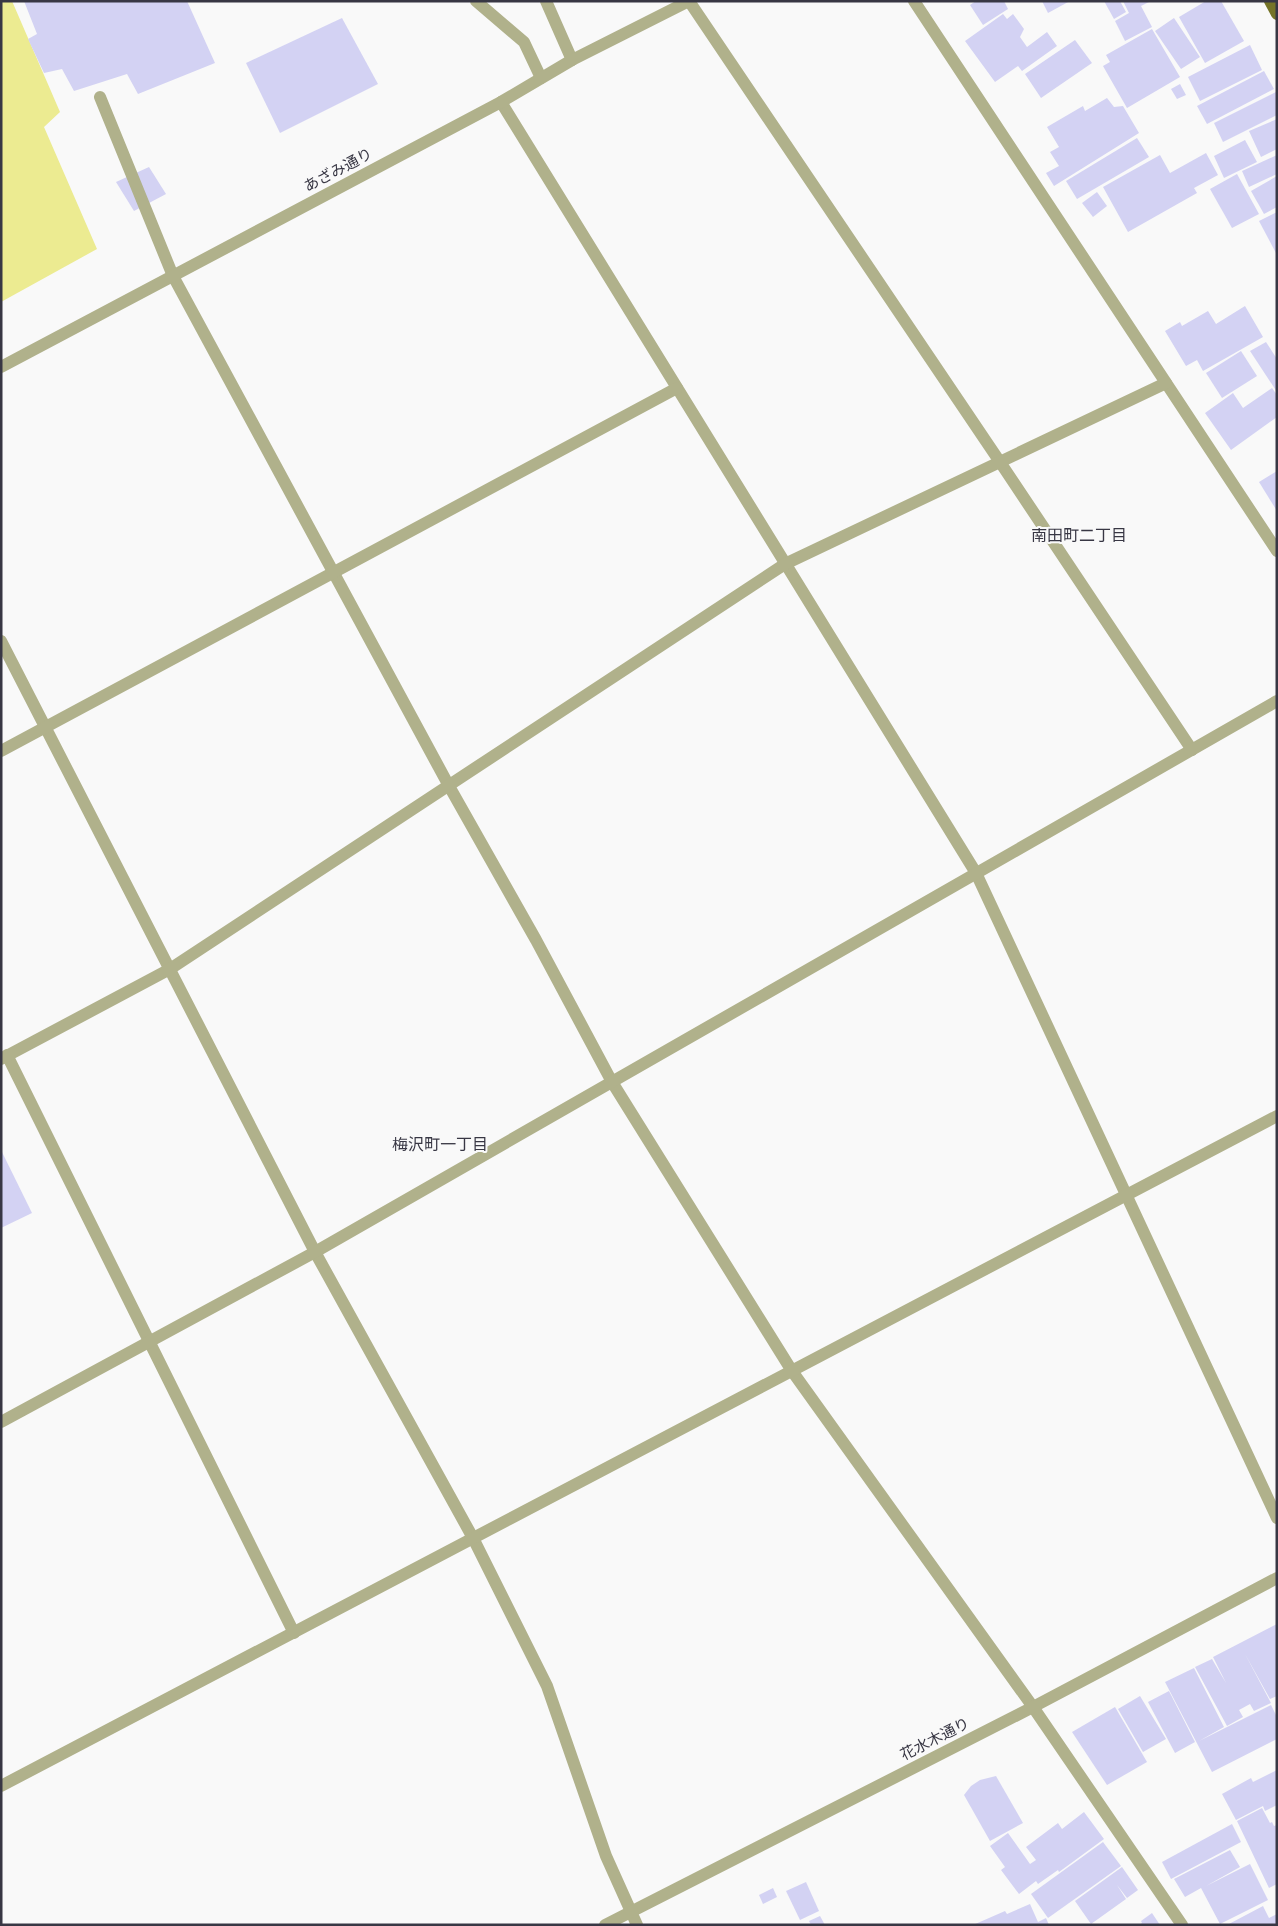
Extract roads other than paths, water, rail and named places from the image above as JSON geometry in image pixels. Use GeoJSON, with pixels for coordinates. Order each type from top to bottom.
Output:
{"type":"FeatureCollection","features":[{"type":"Feature","properties":{"kind":"main road"},"geometry":{"type":"LineString","coordinates":[[1270,1],[1277,14]]}},
{"type":"Feature","properties":{"kind":"street"},"geometry":{"type":"LineString","coordinates":[[476,1],[524,42],[541,78]]}},
{"type":"Feature","properties":{"kind":"street"},"geometry":{"type":"LineString","coordinates":[[546,1],[572,60]]}},
{"type":"Feature","properties":{"kind":"street"},"geometry":{"type":"LineString","coordinates":[[689,1],[1192,750]]}},
{"type":"Feature","properties":{"kind":"street","name":"あざみ通り"},"geometry":{"type":"LineString","coordinates":[[1,367],[501,102],[572,60],[689,1]]}},
{"type":"Feature","properties":{"kind":"street"},"geometry":{"type":"LineString","coordinates":[[914,1],[1277,551]]}},
{"type":"Feature","properties":{"kind":"street"},"geometry":{"type":"LineString","coordinates":[[100,97],[173,276],[449,786],[536,940],[612,1082],[792,1371],[1033,1708],[1182,1925]]}},
{"type":"Feature","properties":{"kind":"street"},"geometry":{"type":"LineString","coordinates":[[501,102],[976,873],[1277,1518]]}},
{"type":"Feature","properties":{"kind":"street"},"geometry":{"type":"LineString","coordinates":[[294,1633],[150,1342],[4,1057],[170,969],[785,564],[1166,383]]}},
{"type":"Feature","properties":{"kind":"street"},"geometry":{"type":"LineString","coordinates":[[1,751],[677,388]]}},
{"type":"Feature","properties":{"kind":"street"},"geometry":{"type":"LineString","coordinates":[[1,641],[315,1252],[473,1538],[547,1686],[606,1856],[637,1925]]}},
{"type":"Feature","properties":{"kind":"street"},"geometry":{"type":"LineString","coordinates":[[1,1422],[315,1252],[1277,701]]}},
{"type":"Feature","properties":{"kind":"street"},"geometry":{"type":"LineString","coordinates":[[1,1786],[1277,1116]]}},
{"type":"Feature","properties":{"kind":"street","name":"花水木通り"},"geometry":{"type":"LineString","coordinates":[[605,1925],[1033,1708],[1277,1578]]}},
{"type":"Feature","properties":{"kind":"district","name":"南田町二丁目"},"geometry":{"type":"Point","coordinates":[1079,535]}},
{"type":"Feature","properties":{"kind":"district","name":"梅沢町一丁目"},"geometry":{"type":"Point","coordinates":[440,1144]}}]}
